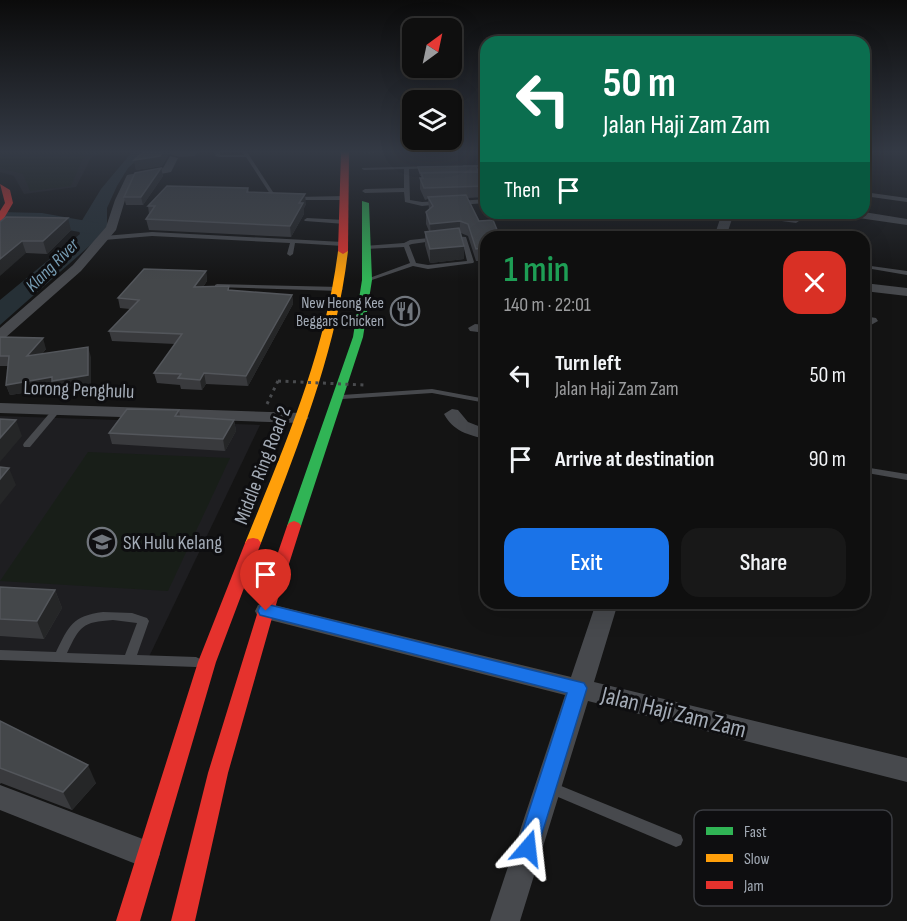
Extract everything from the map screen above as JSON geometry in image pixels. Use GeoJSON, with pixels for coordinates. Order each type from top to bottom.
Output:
{"type":"FeatureCollection","features":[{"type":"Feature","properties":{"kind":"main road"},"geometry":{"type":"LineString","coordinates":[[0,218],[9,203],[7,195]]}},
{"type":"Feature","properties":{"kind":"main road","name":"Middle Ring Road 2"},"geometry":{"type":"LineString","coordinates":[[128,921],[207,662],[301,418],[334,317],[340,289],[345,195]]}},
{"type":"Feature","properties":{"kind":"main road"},"geometry":{"type":"LineString","coordinates":[[183,921],[218,773],[266,611],[358,337],[367,280],[365,195]]}},
{"type":"Feature","properties":{"kind":"street"},"geometry":{"type":"LineString","coordinates":[[0,334],[77,268],[104,238],[112,228],[122,195]]}},
{"type":"Feature","properties":{"kind":"street"},"geometry":{"type":"LineString","coordinates":[[870,217],[907,222]]}},
{"type":"Feature","properties":{"kind":"street"},"geometry":{"type":"LineString","coordinates":[[870,288],[907,292]]}},
{"type":"Feature","properties":{"kind":"street","name":"Lorong Penghulu"},"geometry":{"type":"LineString","coordinates":[[0,408],[301,418]]}},
{"type":"Feature","properties":{"kind":"street"},"geometry":{"type":"LineString","coordinates":[[452,414],[455,422],[480,432]]}},
{"type":"Feature","properties":{"kind":"street"},"geometry":{"type":"LineString","coordinates":[[505,921],[605,609]]}},
{"type":"Feature","properties":{"kind":"street","name":"Jalan Haji Zam Zam"},"geometry":{"type":"LineString","coordinates":[[266,611],[907,770]]}},
{"type":"Feature","properties":{"kind":"street"},"geometry":{"type":"LineString","coordinates":[[0,797],[148,854]]}},
{"type":"Feature","properties":{"kind":"lane"},"geometry":{"type":"LineString","coordinates":[[273,195],[276,199]]}},
{"type":"Feature","properties":{"kind":"lane"},"geometry":{"type":"LineString","coordinates":[[406,195],[407,201],[422,204],[443,203]]}},
{"type":"Feature","properties":{"kind":"lane"},"geometry":{"type":"LineString","coordinates":[[871,195],[907,200]]}},
{"type":"Feature","properties":{"kind":"lane"},"geometry":{"type":"LineString","coordinates":[[265,199],[345,198]]}},
{"type":"Feature","properties":{"kind":"lane"},"geometry":{"type":"LineString","coordinates":[[454,203],[480,201]]}},
{"type":"Feature","properties":{"kind":"lane"},"geometry":{"type":"LineString","coordinates":[[782,219],[796,221]]}},
{"type":"Feature","properties":{"kind":"lane"},"geometry":{"type":"LineString","coordinates":[[307,220],[345,222]]}},
{"type":"Feature","properties":{"kind":"lane"},"geometry":{"type":"LineString","coordinates":[[104,238],[152,234],[343,244]]}},
{"type":"Feature","properties":{"kind":"lane"},"geometry":{"type":"LineString","coordinates":[[366,247],[406,245],[410,242],[460,237],[464,238],[471,262],[428,267],[413,264],[367,280]]}},
{"type":"Feature","properties":{"kind":"lane"},"geometry":{"type":"LineString","coordinates":[[245,247],[249,238]]}},
{"type":"Feature","properties":{"kind":"lane"},"geometry":{"type":"LineString","coordinates":[[290,254],[293,241]]}},
{"type":"Feature","properties":{"kind":"lane"},"geometry":{"type":"LineString","coordinates":[[406,245],[413,264]]}},
{"type":"Feature","properties":{"kind":"lane"},"geometry":{"type":"LineString","coordinates":[[870,267],[907,273]]}},
{"type":"Feature","properties":{"kind":"lane"},"geometry":{"type":"LineString","coordinates":[[217,286],[340,289]]}},
{"type":"Feature","properties":{"kind":"lane"},"geometry":{"type":"LineString","coordinates":[[338,397],[432,392],[480,400]]}},
{"type":"Feature","properties":{"kind":"lane"},"geometry":{"type":"LineString","coordinates":[[27,445],[57,410]]}},
{"type":"Feature","properties":{"kind":"lane"},"geometry":{"type":"LineString","coordinates":[[870,471],[907,477]]}},
{"type":"Feature","properties":{"kind":"lane"},"geometry":{"type":"LineString","coordinates":[[59,657],[81,621],[88,618],[135,616],[142,621],[129,660]]}},
{"type":"Feature","properties":{"kind":"lane"},"geometry":{"type":"LineString","coordinates":[[0,655],[207,662]]}},
{"type":"Feature","properties":{"kind":"lane"},"geometry":{"type":"LineString","coordinates":[[547,786],[676,840]]}},
{"type":"Feature","properties":{"kind":"path"},"geometry":{"type":"LineString","coordinates":[[268,403],[278,381],[364,385]]}},
{"type":"Feature","properties":{"kind":"shaded area","name":"SK Hulu Kelang"},"geometry":{"type":"Polygon","coordinates":[[[0,416],[260,425],[146,663],[0,658],[0,416]]]}},
{"type":"Feature","properties":{"kind":"shaded area"},"geometry":{"type":"Polygon","coordinates":[[[88,452],[230,458],[168,591],[0,581],[88,452]]]}},
{"type":"Feature","properties":{"kind":"water","name":"Klang River"},"geometry":{"type":"Polygon","coordinates":[[[97,195],[113,195],[107,208],[107,226],[95,241],[0,325],[0,300],[80,234],[78,227],[97,195]]]}},
{"type":"Feature","properties":{"kind":"building"},"geometry":{"type":"Polygon","coordinates":[[[125,195],[142,195],[141,197],[124,197],[125,195]]]}},
{"type":"Feature","properties":{"kind":"building"},"geometry":{"type":"Polygon","coordinates":[[[158,195],[304,195],[299,203],[303,203],[290,226],[146,219],[155,206],[148,206],[158,195]]]}},
{"type":"Feature","properties":{"kind":"building"},"geometry":{"type":"Polygon","coordinates":[[[466,195],[479,221],[493,220],[498,231],[480,231],[480,248],[476,249],[468,224],[460,221],[430,224],[426,212],[433,206],[428,197],[466,195]]]}},
{"type":"Feature","properties":{"kind":"building"},"geometry":{"type":"Polygon","coordinates":[[[6,217],[68,218],[43,241],[22,241],[0,259],[0,222],[6,217]]]}},
{"type":"Feature","properties":{"kind":"building"},"geometry":{"type":"Polygon","coordinates":[[[459,228],[464,246],[430,249],[425,232],[459,228]]]}},
{"type":"Feature","properties":{"kind":"building"},"geometry":{"type":"Polygon","coordinates":[[[144,269],[206,271],[194,287],[229,286],[228,290],[292,295],[246,376],[204,373],[200,380],[178,378],[181,374],[154,373],[182,334],[109,331],[139,300],[118,298],[144,269]]]}},
{"type":"Feature","properties":{"kind":"building"},"geometry":{"type":"Polygon","coordinates":[[[0,337],[43,338],[27,356],[88,347],[88,375],[52,381],[52,377],[6,385],[9,356],[0,356],[0,337]]]}},
{"type":"Feature","properties":{"kind":"building"},"geometry":{"type":"Polygon","coordinates":[[[127,409],[179,410],[175,416],[234,420],[223,439],[109,433],[127,409]]]}},
{"type":"Feature","properties":{"kind":"building"},"geometry":{"type":"Polygon","coordinates":[[[0,419],[16,420],[0,438],[0,419]]]}},
{"type":"Feature","properties":{"kind":"building"},"geometry":{"type":"Polygon","coordinates":[[[0,467],[9,468],[0,479],[0,467]]]}},
{"type":"Feature","properties":{"kind":"building"},"geometry":{"type":"Polygon","coordinates":[[[0,587],[55,590],[37,621],[0,619],[0,587]]]}},
{"type":"Feature","properties":{"kind":"building"},"geometry":{"type":"Polygon","coordinates":[[[0,721],[88,765],[63,792],[0,768],[0,721]]]}},
{"type":"Feature","properties":{"kind":"waterway"},"geometry":{"type":"LineString","coordinates":[[0,218],[42,219],[90,228]]}},
{"type":"Feature","properties":{"kind":"traffic: fast"},"geometry":{"type":"LineString","coordinates":[[294,526],[358,337],[367,280],[365,203]]}},
{"type":"Feature","properties":{"kind":"traffic: slow"},"geometry":{"type":"LineString","coordinates":[[253,543],[295,436],[320,363],[331,326],[343,251]]}},
{"type":"Feature","properties":{"kind":"traffic: jam"},"geometry":{"type":"LineString","coordinates":[[0,218],[9,203],[7,195]]}},
{"type":"Feature","properties":{"kind":"traffic: jam"},"geometry":{"type":"LineString","coordinates":[[343,251],[344,195]]}},
{"type":"Feature","properties":{"kind":"traffic: jam"},"geometry":{"type":"LineString","coordinates":[[183,921],[218,773],[294,526]]}},
{"type":"Feature","properties":{"kind":"traffic: jam"},"geometry":{"type":"LineString","coordinates":[[128,921],[207,662],[253,543]]}},
{"type":"Feature","properties":{"kind":"place","name":"New Heong Kee Beggars Chicken"},"geometry":{"type":"Point","coordinates":[405,311]}},
{"type":"Feature","properties":{"kind":"place","name":"SK Hulu Kelang"},"geometry":{"type":"Point","coordinates":[102,542]}},
{"type":"Feature","properties":{"kind":"route"},"geometry":{"type":"LineString","coordinates":[[266,611],[578,688],[528,848]]}}]}
